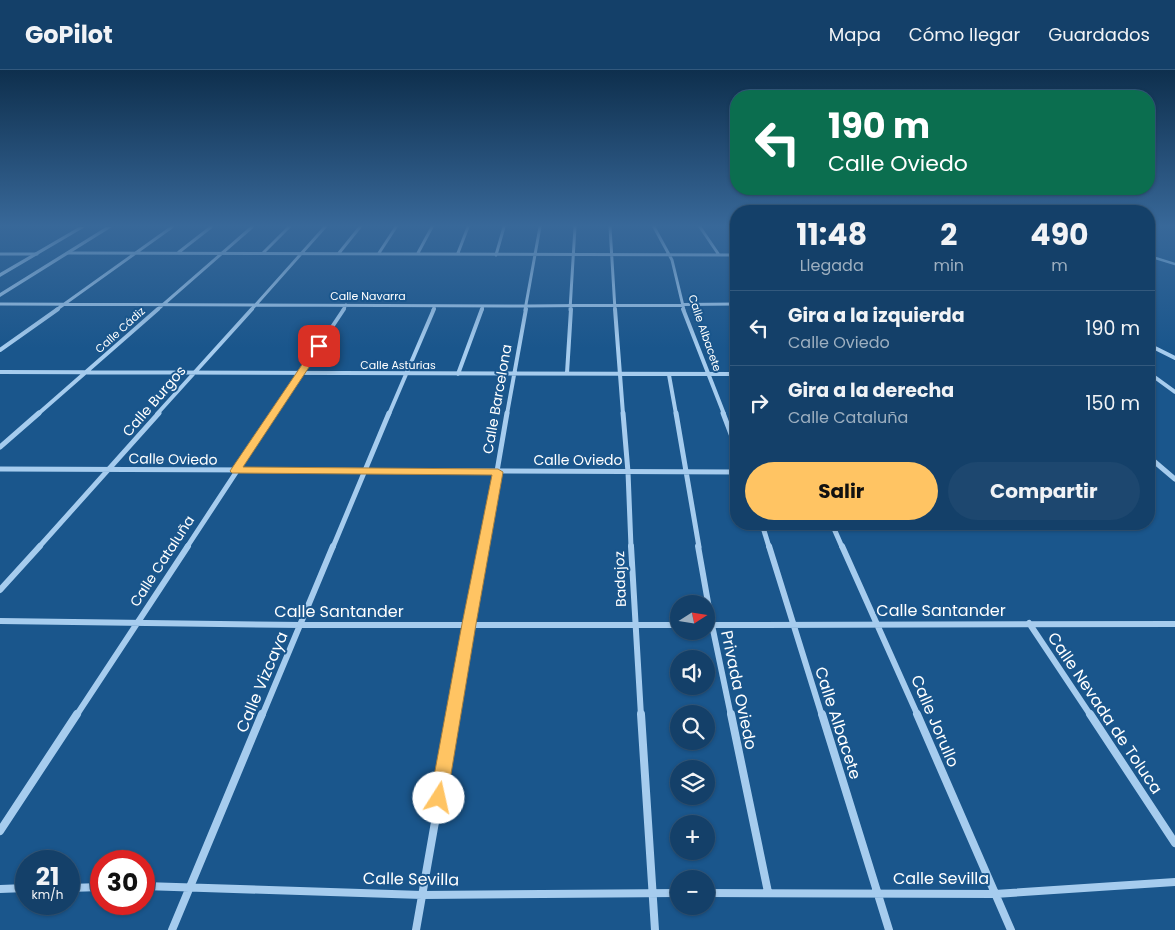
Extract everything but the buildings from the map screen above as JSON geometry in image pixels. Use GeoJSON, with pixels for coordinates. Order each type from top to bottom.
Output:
{"type":"FeatureCollection","features":[{"type":"Feature","properties":{"kind":"street"},"geometry":{"type":"LineString","coordinates":[[0,275],[14,267]]}},
{"type":"Feature","properties":{"kind":"street"},"geometry":{"type":"LineString","coordinates":[[0,295],[45,267]]}},
{"type":"Feature","properties":{"kind":"street"},"geometry":{"type":"LineString","coordinates":[[0,350],[114,267]]}},
{"type":"Feature","properties":{"kind":"street","name":"Calle Cádiz"},"geometry":{"type":"LineString","coordinates":[[0,447],[206,267]]}},
{"type":"Feature","properties":{"kind":"street","name":"Calle Burgos"},"geometry":{"type":"LineString","coordinates":[[0,590],[110,469],[288,267]]}},
{"type":"Feature","properties":{"kind":"street","name":"Calle Barcelona"},"geometry":{"type":"LineString","coordinates":[[416,930],[533,267]]}},
{"type":"Feature","properties":{"kind":"street"},"geometry":{"type":"LineString","coordinates":[[567,373],[573,267]]}},
{"type":"Feature","properties":{"kind":"street","name":"Badajoz"},"geometry":{"type":"LineString","coordinates":[[614,267],[628,472],[635,625],[655,930]]}},
{"type":"Feature","properties":{"kind":"street","name":"Calle Albacete"},"geometry":{"type":"LineString","coordinates":[[673,267],[682,305],[730,431]]}},
{"type":"Feature","properties":{"kind":"street","name":"Calle Navarra"},"geometry":{"type":"LineString","coordinates":[[0,304],[435,306],[730,304]]}},
{"type":"Feature","properties":{"kind":"street","name":"Calle Cataluña"},"geometry":{"type":"LineString","coordinates":[[0,831],[346,305]]}},
{"type":"Feature","properties":{"kind":"street","name":"Calle Vizcaya"},"geometry":{"type":"LineString","coordinates":[[172,930],[435,306]]}},
{"type":"Feature","properties":{"kind":"street"},"geometry":{"type":"LineString","coordinates":[[458,374],[483,306]]}},
{"type":"Feature","properties":{"kind":"street"},"geometry":{"type":"LineString","coordinates":[[1155,348],[1175,358]]}},
{"type":"Feature","properties":{"kind":"street","name":"Calle Asturias"},"geometry":{"type":"LineString","coordinates":[[0,372],[730,374]]}},
{"type":"Feature","properties":{"kind":"street","name":"Privada Oviedo"},"geometry":{"type":"LineString","coordinates":[[669,375],[687,472],[705,595]]}},
{"type":"Feature","properties":{"kind":"street"},"geometry":{"type":"LineString","coordinates":[[1155,377],[1175,392]]}},
{"type":"Feature","properties":{"kind":"street"},"geometry":{"type":"LineString","coordinates":[[1155,462],[1175,479]]}},
{"type":"Feature","properties":{"kind":"street","name":"Calle Oviedo"},"geometry":{"type":"LineString","coordinates":[[0,469],[364,472],[730,472]]}},
{"type":"Feature","properties":{"kind":"street"},"geometry":{"type":"LineString","coordinates":[[1168,472],[1175,472]]}},
{"type":"Feature","properties":{"kind":"street","name":"Calle Albacete"},"geometry":{"type":"LineString","coordinates":[[764,530],[889,930]]}},
{"type":"Feature","properties":{"kind":"street","name":"Calle Jorullo"},"geometry":{"type":"LineString","coordinates":[[835,530],[878,624],[1011,930]]}},
{"type":"Feature","properties":{"kind":"street","name":"Calle Santander"},"geometry":{"type":"LineString","coordinates":[[0,621],[301,625],[670,625]]}},
{"type":"Feature","properties":{"kind":"street","name":"Calle Nevada de Toluca"},"geometry":{"type":"LineString","coordinates":[[1029,624],[1175,843]]}},
{"type":"Feature","properties":{"kind":"street","name":"Calle Santander"},"geometry":{"type":"LineString","coordinates":[[715,625],[1175,624]]}},
{"type":"Feature","properties":{"kind":"street","name":"Privada Oviedo"},"geometry":{"type":"LineString","coordinates":[[712,640],[768,892]]}},
{"type":"Feature","properties":{"kind":"street","name":"Calle Sevilla"},"geometry":{"type":"LineString","coordinates":[[715,893],[878,892],[995,894],[1175,882]]}},
{"type":"Feature","properties":{"kind":"street","name":"Calle Sevilla"},"geometry":{"type":"LineString","coordinates":[[155,886],[422,895],[670,893]]}},
{"type":"Feature","properties":{"kind":"street"},"geometry":{"type":"LineString","coordinates":[[0,889],[15,888]]}},
{"type":"Feature","properties":{"kind":"route"},"geometry":{"type":"LineString","coordinates":[[319,346],[236,471],[498,472],[439,798]]}}]}
